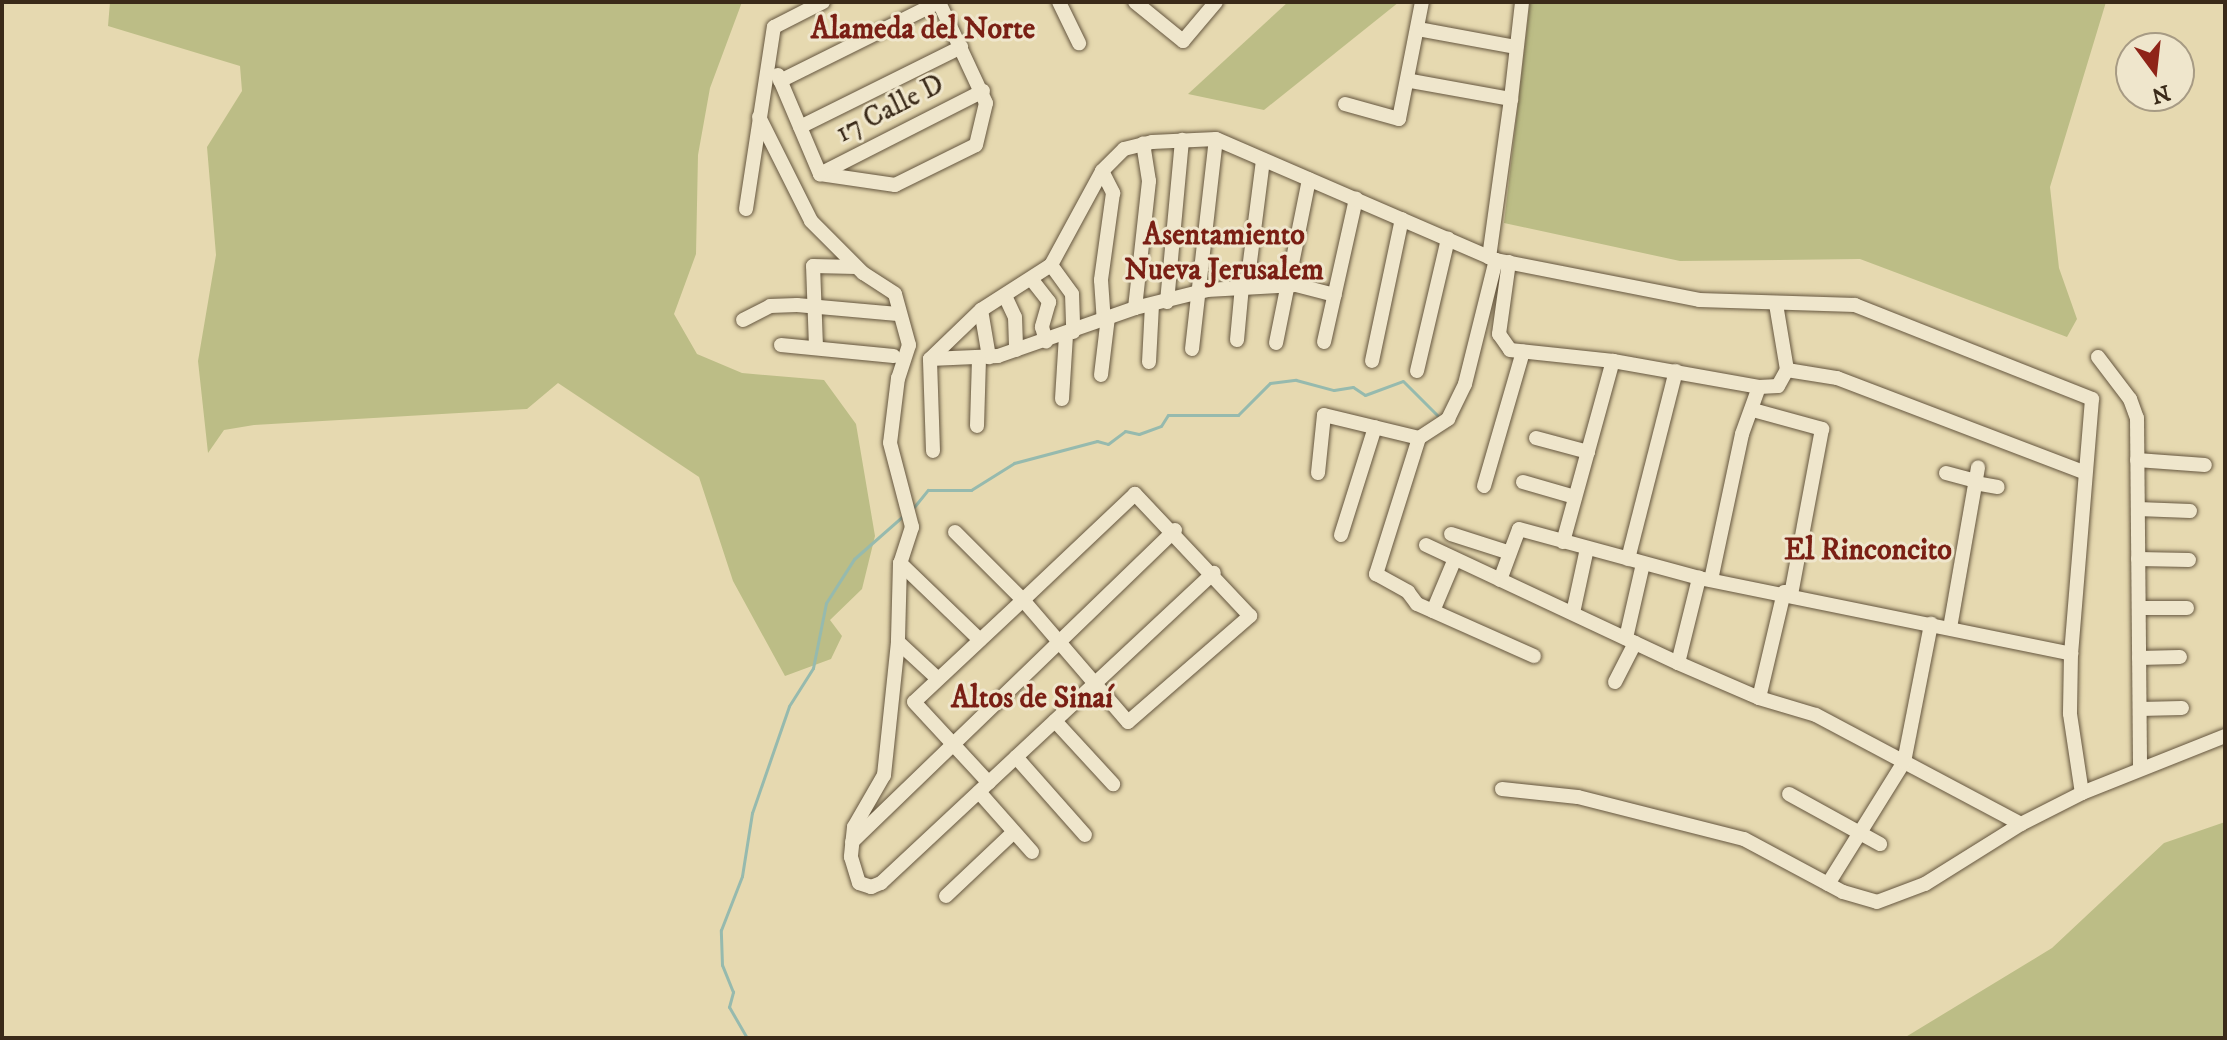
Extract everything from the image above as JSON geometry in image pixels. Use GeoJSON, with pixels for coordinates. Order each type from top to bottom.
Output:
{"type":"FeatureCollection","features":[{"type":"Feature","properties":{"kind":"street"},"geometry":{"type":"LineString","coordinates":[[746,209],[774,27],[823,2]]}},
{"type":"Feature","properties":{"kind":"street"},"geometry":{"type":"LineString","coordinates":[[769,55],[780,81],[820,174],[895,185],[976,145],[986,103],[939,2],[780,81]]}},
{"type":"Feature","properties":{"kind":"street"},"geometry":{"type":"LineString","coordinates":[[1059,2],[1079,43]]}},
{"type":"Feature","properties":{"kind":"street"},"geometry":{"type":"LineString","coordinates":[[1143,5],[1183,41],[1216,2]]}},
{"type":"Feature","properties":{"kind":"street"},"geometry":{"type":"LineString","coordinates":[[1345,104],[1399,119],[1411,81],[1422,2]]}},
{"type":"Feature","properties":{"kind":"street"},"geometry":{"type":"LineString","coordinates":[[1522,2],[1498,260],[1500,341],[1510,350],[1613,361],[1759,387],[1778,386],[1787,370],[1776,304]]}},
{"type":"Feature","properties":{"kind":"street"},"geometry":{"type":"LineString","coordinates":[[1418,29],[1516,47]]}},
{"type":"Feature","properties":{"kind":"street"},"geometry":{"type":"LineString","coordinates":[[800,127],[961,47]]}},
{"type":"Feature","properties":{"kind":"street"},"geometry":{"type":"LineString","coordinates":[[1411,81],[1511,99]]}},
{"type":"Feature","properties":{"kind":"street","name":"17 Calle D"},"geometry":{"type":"LineString","coordinates":[[820,174],[983,91]]}},
{"type":"Feature","properties":{"kind":"street"},"geometry":{"type":"LineString","coordinates":[[759,117],[805,212],[856,267],[895,294],[903,328],[890,443],[908,513],[900,563],[898,642],[884,775],[854,827],[851,857],[859,883],[881,883],[1214,573]]}},
{"type":"Feature","properties":{"kind":"street"},"geometry":{"type":"LineString","coordinates":[[1192,349],[1216,139]]}},
{"type":"Feature","properties":{"kind":"street"},"geometry":{"type":"LineString","coordinates":[[933,451],[930,359],[981,310],[1006,298],[1051,265],[1102,171],[1124,149],[1143,143],[1216,139],[1498,260],[1686,298],[1855,305],[2087,395],[2093,406],[2083,472],[2071,654],[2070,714],[2082,793]]}},
{"type":"Feature","properties":{"kind":"street"},"geometry":{"type":"LineString","coordinates":[[1149,362],[1182,140]]}},
{"type":"Feature","properties":{"kind":"street"},"geometry":{"type":"LineString","coordinates":[[1135,308],[1149,181],[1143,143]]}},
{"type":"Feature","properties":{"kind":"street"},"geometry":{"type":"LineString","coordinates":[[1237,340],[1263,160]]}},
{"type":"Feature","properties":{"kind":"street"},"geometry":{"type":"LineString","coordinates":[[1101,375],[1106,318],[1101,280],[1113,193],[1102,171]]}},
{"type":"Feature","properties":{"kind":"street"},"geometry":{"type":"LineString","coordinates":[[1276,343],[1285,285],[1309,179]]}},
{"type":"Feature","properties":{"kind":"street"},"geometry":{"type":"LineString","coordinates":[[1324,342],[1356,199]]}},
{"type":"Feature","properties":{"kind":"street"},"geometry":{"type":"LineString","coordinates":[[1372,361],[1402,219]]}},
{"type":"Feature","properties":{"kind":"street"},"geometry":{"type":"LineString","coordinates":[[1417,371],[1448,239]]}},
{"type":"Feature","properties":{"kind":"street"},"geometry":{"type":"LineString","coordinates":[[1498,260],[1465,384],[1448,419],[1419,438],[1376,574],[1433,611],[1534,656]]}},
{"type":"Feature","properties":{"kind":"street"},"geometry":{"type":"LineString","coordinates":[[1051,265],[1072,294],[1062,399]]}},
{"type":"Feature","properties":{"kind":"street"},"geometry":{"type":"LineString","coordinates":[[816,347],[813,266],[856,267]]}},
{"type":"Feature","properties":{"kind":"street"},"geometry":{"type":"LineString","coordinates":[[1032,280],[1049,302],[1042,327],[1046,341]]}},
{"type":"Feature","properties":{"kind":"street"},"geometry":{"type":"LineString","coordinates":[[930,359],[984,358],[1046,341],[1135,308],[1244,285],[1285,285],[1335,295]]}},
{"type":"Feature","properties":{"kind":"street"},"geometry":{"type":"LineString","coordinates":[[1006,298],[1015,317],[1016,350]]}},
{"type":"Feature","properties":{"kind":"street"},"geometry":{"type":"LineString","coordinates":[[743,320],[770,306],[815,308],[903,328]]}},
{"type":"Feature","properties":{"kind":"street"},"geometry":{"type":"LineString","coordinates":[[977,426],[984,358],[981,310]]}},
{"type":"Feature","properties":{"kind":"street"},"geometry":{"type":"LineString","coordinates":[[897,399],[889,399],[893,356],[903,328]]}},
{"type":"Feature","properties":{"kind":"street"},"geometry":{"type":"LineString","coordinates":[[781,345],[893,356]]}},
{"type":"Feature","properties":{"kind":"street"},"geometry":{"type":"LineString","coordinates":[[1484,486],[1523,352]]}},
{"type":"Feature","properties":{"kind":"street"},"geometry":{"type":"LineString","coordinates":[[2098,357],[2135,408],[2140,766]]}},
{"type":"Feature","properties":{"kind":"street"},"geometry":{"type":"LineString","coordinates":[[1563,542],[1613,361]]}},
{"type":"Feature","properties":{"kind":"street"},"geometry":{"type":"LineString","coordinates":[[1787,370],[1837,378],[2083,472]]}},
{"type":"Feature","properties":{"kind":"street"},"geometry":{"type":"LineString","coordinates":[[1628,559],[1676,371]]}},
{"type":"Feature","properties":{"kind":"street"},"geometry":{"type":"LineString","coordinates":[[1678,663],[1705,579],[1742,434],[1759,387]]}},
{"type":"Feature","properties":{"kind":"street"},"geometry":{"type":"LineString","coordinates":[[1753,410],[1822,429],[1788,593],[1759,698]]}},
{"type":"Feature","properties":{"kind":"street"},"geometry":{"type":"LineString","coordinates":[[1318,473],[1324,415],[1419,438]]}},
{"type":"Feature","properties":{"kind":"street"},"geometry":{"type":"LineString","coordinates":[[1341,535],[1375,427]]}},
{"type":"Feature","properties":{"kind":"street"},"geometry":{"type":"LineString","coordinates":[[1536,438],[1588,452]]}},
{"type":"Feature","properties":{"kind":"street"},"geometry":{"type":"LineString","coordinates":[[2137,460],[2205,465]]}},
{"type":"Feature","properties":{"kind":"street"},"geometry":{"type":"LineString","coordinates":[[1946,473],[1976,477],[1998,487]]}},
{"type":"Feature","properties":{"kind":"street"},"geometry":{"type":"LineString","coordinates":[[1950,628],[1976,477]]}},
{"type":"Feature","properties":{"kind":"street"},"geometry":{"type":"LineString","coordinates":[[1523,482],[1575,497]]}},
{"type":"Feature","properties":{"kind":"street"},"geometry":{"type":"LineString","coordinates":[[955,532],[1023,600],[1128,722],[1250,616],[1175,530],[1135,494],[1023,600],[914,702],[984,787],[1014,832],[1032,852]]}},
{"type":"Feature","properties":{"kind":"street"},"geometry":{"type":"LineString","coordinates":[[2138,509],[2190,511]]}},
{"type":"Feature","properties":{"kind":"street"},"geometry":{"type":"LineString","coordinates":[[1500,580],[1507,552],[1519,529],[1705,579],[1788,593],[2071,654]]}},
{"type":"Feature","properties":{"kind":"street"},"geometry":{"type":"LineString","coordinates":[[852,842],[949,744],[1175,530]]}},
{"type":"Feature","properties":{"kind":"street"},"geometry":{"type":"LineString","coordinates":[[1451,534],[1507,552]]}},
{"type":"Feature","properties":{"kind":"street"},"geometry":{"type":"LineString","coordinates":[[1426,545],[1454,561],[1678,663],[1759,698],[1816,715],[2021,824]]}},
{"type":"Feature","properties":{"kind":"street"},"geometry":{"type":"LineString","coordinates":[[1573,613],[1587,548]]}},
{"type":"Feature","properties":{"kind":"street"},"geometry":{"type":"LineString","coordinates":[[2138,559],[2189,560]]}},
{"type":"Feature","properties":{"kind":"street"},"geometry":{"type":"LineString","coordinates":[[1433,611],[1454,561]]}},
{"type":"Feature","properties":{"kind":"street"},"geometry":{"type":"LineString","coordinates":[[900,563],[980,640]]}},
{"type":"Feature","properties":{"kind":"street"},"geometry":{"type":"LineString","coordinates":[[1615,682],[1631,640],[1643,564]]}},
{"type":"Feature","properties":{"kind":"street"},"geometry":{"type":"LineString","coordinates":[[2139,608],[2187,608]]}},
{"type":"Feature","properties":{"kind":"street"},"geometry":{"type":"LineString","coordinates":[[1828,884],[1904,762],[1931,624]]}},
{"type":"Feature","properties":{"kind":"street"},"geometry":{"type":"LineString","coordinates":[[898,642],[938,679]]}},
{"type":"Feature","properties":{"kind":"street"},"geometry":{"type":"LineString","coordinates":[[2139,658],[2180,657]]}},
{"type":"Feature","properties":{"kind":"street"},"geometry":{"type":"LineString","coordinates":[[2140,709],[2182,708]]}},
{"type":"Feature","properties":{"kind":"street"},"geometry":{"type":"LineString","coordinates":[[1055,721],[1113,784]]}},
{"type":"Feature","properties":{"kind":"street"},"geometry":{"type":"LineString","coordinates":[[1502,789],[1578,797],[1744,839],[1861,900],[1898,897],[2021,824],[2082,793],[2140,766],[2225,736]]}},
{"type":"Feature","properties":{"kind":"street"},"geometry":{"type":"LineString","coordinates":[[1016,757],[1085,835]]}},
{"type":"Feature","properties":{"kind":"street"},"geometry":{"type":"LineString","coordinates":[[1789,794],[1880,844]]}},
{"type":"Feature","properties":{"kind":"street"},"geometry":{"type":"LineString","coordinates":[[946,896],[1014,832]]}},
{"type":"Feature","properties":{"kind":"green space"},"geometry":{"type":"Polygon","coordinates":[[[110,2],[742,2],[710,88],[698,155],[696,254],[674,314],[697,354],[742,373],[824,380],[856,424],[875,536],[862,589],[830,620],[842,636],[831,659],[785,676],[733,581],[699,477],[558,383],[527,409],[254,425],[224,430],[208,453],[198,361],[216,255],[207,147],[242,91],[240,66],[108,26],[110,2]]]}},
{"type":"Feature","properties":{"kind":"green space"},"geometry":{"type":"Polygon","coordinates":[[[1288,2],[1399,2],[1264,110],[1188,94],[1288,2]]]}},
{"type":"Feature","properties":{"kind":"green space"},"geometry":{"type":"Polygon","coordinates":[[[1530,2],[2106,2],[2050,187],[2059,268],[2077,319],[2067,337],[1860,259],[1680,261],[1504,223],[1530,2]]]}},
{"type":"Feature","properties":{"kind":"green space"},"geometry":{"type":"Polygon","coordinates":[[[2225,822],[2225,1038],[1904,1038],[2052,948],[2164,843],[2225,822]]]}},
{"type":"Feature","properties":{"kind":"waterway"},"geometry":{"type":"LineString","coordinates":[[914,507],[928,490],[971,490],[1014,463],[1097,441],[1108,444],[1125,431],[1139,434],[1161,426],[1168,415],[1238,415],[1270,383],[1296,380],[1334,390],[1353,387],[1365,395],[1403,381],[1440,418]]}},
{"type":"Feature","properties":{"kind":"waterway"},"geometry":{"type":"LineString","coordinates":[[747,1038],[729,1007],[733,992],[722,965],[721,930],[742,876],[752,813],[789,706],[813,668],[826,603],[854,559],[905,514]]}},
{"type":"Feature","properties":{"kind":"district","name":"Alameda del Norte"},"geometry":{"type":"Point","coordinates":[923,30]}},
{"type":"Feature","properties":{"kind":"district","name":"Asentamiento Nueva Jerusalem"},"geometry":{"type":"Point","coordinates":[1224,253]}},
{"type":"Feature","properties":{"kind":"district","name":"El Rinconcito"},"geometry":{"type":"Point","coordinates":[1868,551]}},
{"type":"Feature","properties":{"kind":"district","name":"Altos de Sinaí"},"geometry":{"type":"Point","coordinates":[1032,699]}}]}
